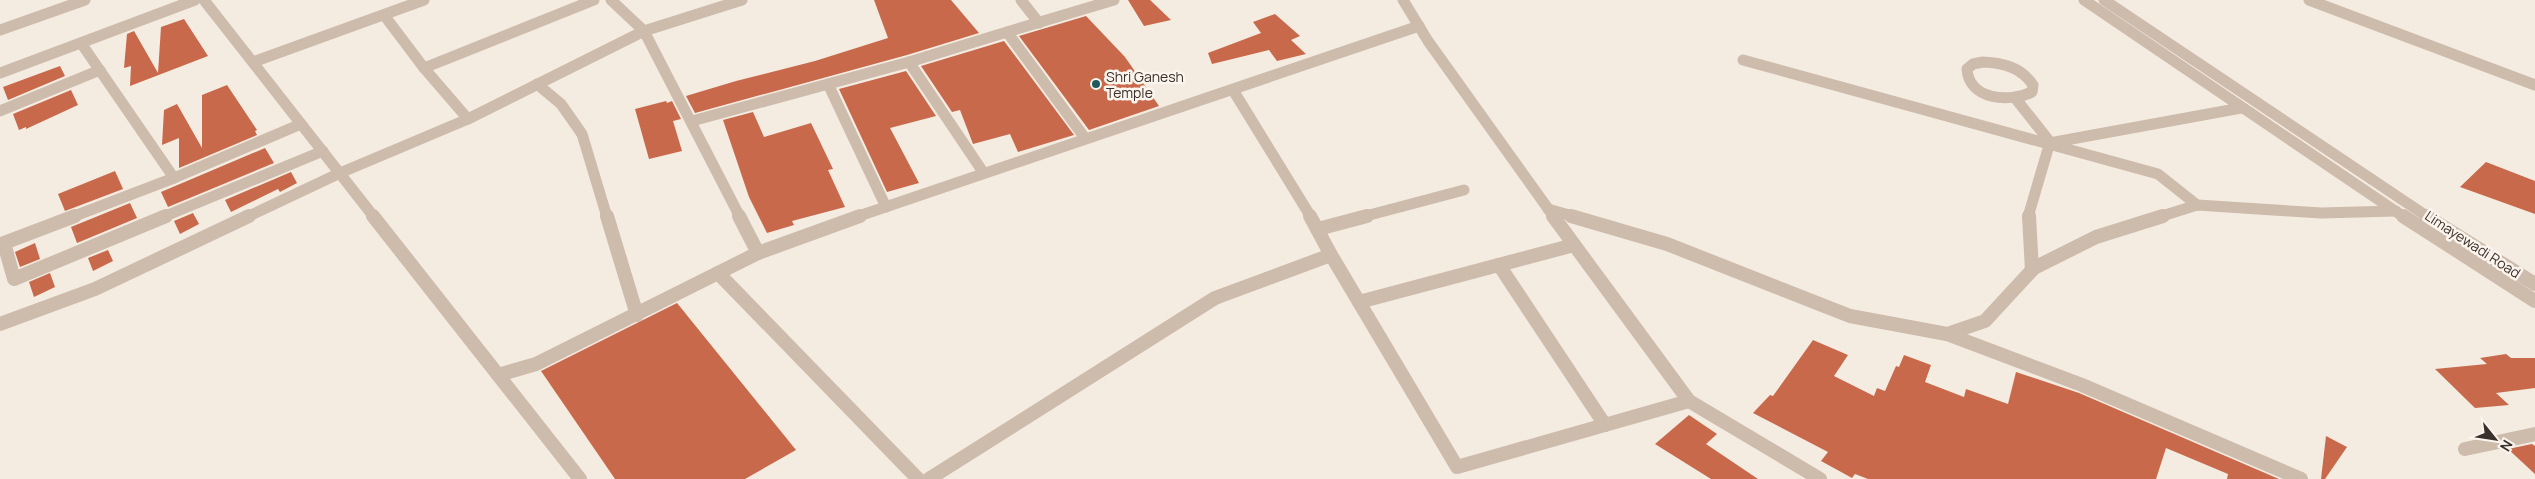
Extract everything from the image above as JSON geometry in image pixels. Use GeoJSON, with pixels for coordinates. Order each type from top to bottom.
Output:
{"type":"FeatureCollection","features":[{"type":"Feature","properties":{"kind":"street"},"geometry":{"type":"LineString","coordinates":[[0,30],[85,0]]}},
{"type":"Feature","properties":{"kind":"street"},"geometry":{"type":"LineString","coordinates":[[0,73],[195,0]]}},
{"type":"Feature","properties":{"kind":"street"},"geometry":{"type":"LineString","coordinates":[[204,0],[580,479]]}},
{"type":"Feature","properties":{"kind":"street"},"geometry":{"type":"LineString","coordinates":[[253,62],[424,0]]}},
{"type":"Feature","properties":{"kind":"street"},"geometry":{"type":"LineString","coordinates":[[424,68],[594,0]]}},
{"type":"Feature","properties":{"kind":"street"},"geometry":{"type":"LineString","coordinates":[[611,0],[644,31],[758,253]]}},
{"type":"Feature","properties":{"kind":"street"},"geometry":{"type":"LineString","coordinates":[[0,324],[95,289],[340,173],[468,119],[644,31],[742,0]]}},
{"type":"Feature","properties":{"kind":"street"},"geometry":{"type":"LineString","coordinates":[[1021,0],[1039,23]]}},
{"type":"Feature","properties":{"kind":"street"},"geometry":{"type":"LineString","coordinates":[[692,122],[908,62],[1114,0]]}},
{"type":"Feature","properties":{"kind":"street"},"geometry":{"type":"LineString","coordinates":[[1403,0],[1419,26],[1548,210],[1689,401],[1731,428],[1820,479]]}},
{"type":"Feature","properties":{"kind":"street","name":"Limayewadi Road"},"geometry":{"type":"LineString","coordinates":[[2084,0],[2396,212],[2535,301]]}},
{"type":"Feature","properties":{"kind":"street","name":"Limayewadi Road"},"geometry":{"type":"LineString","coordinates":[[2104,0],[2413,208],[2535,284]]}},
{"type":"Feature","properties":{"kind":"street"},"geometry":{"type":"LineString","coordinates":[[2309,0],[2535,85]]}},
{"type":"Feature","properties":{"kind":"street"},"geometry":{"type":"LineString","coordinates":[[384,15],[424,68],[468,119]]}},
{"type":"Feature","properties":{"kind":"street"},"geometry":{"type":"LineString","coordinates":[[498,375],[536,364],[758,253],[983,172],[1050,152],[1085,138],[1233,90],[1419,26]]}},
{"type":"Feature","properties":{"kind":"street"},"geometry":{"type":"LineString","coordinates":[[1007,32],[1085,138]]}},
{"type":"Feature","properties":{"kind":"street"},"geometry":{"type":"LineString","coordinates":[[81,43],[174,178]]}},
{"type":"Feature","properties":{"kind":"street"},"geometry":{"type":"LineString","coordinates":[[1743,60],[1897,104],[2050,142],[2158,174],[2197,205]]}},
{"type":"Feature","properties":{"kind":"street"},"geometry":{"type":"LineString","coordinates":[[908,62],[983,172]]}},
{"type":"Feature","properties":{"kind":"street"},"geometry":{"type":"LineString","coordinates":[[2016,99],[2026,97],[2032,92],[2033,85],[2029,78],[2021,71],[1996,63],[1973,64],[1967,69],[1966,76],[1969,83],[1978,90],[1989,96],[2016,99],[2050,142]]}},
{"type":"Feature","properties":{"kind":"street"},"geometry":{"type":"LineString","coordinates":[[0,111],[100,70]]}},
{"type":"Feature","properties":{"kind":"street"},"geometry":{"type":"LineString","coordinates":[[538,84],[561,104],[582,134],[637,315]]}},
{"type":"Feature","properties":{"kind":"street"},"geometry":{"type":"LineString","coordinates":[[828,84],[886,207]]}},
{"type":"Feature","properties":{"kind":"street"},"geometry":{"type":"LineString","coordinates":[[1233,90],[1318,229],[1331,255],[1457,467],[1689,401]]}},
{"type":"Feature","properties":{"kind":"street"},"geometry":{"type":"LineString","coordinates":[[2050,142],[2241,108]]}},
{"type":"Feature","properties":{"kind":"street"},"geometry":{"type":"LineString","coordinates":[[301,124],[174,178],[2,240],[14,279],[323,151]]}},
{"type":"Feature","properties":{"kind":"street"},"geometry":{"type":"LineString","coordinates":[[2032,270],[2028,218],[2050,142]]}},
{"type":"Feature","properties":{"kind":"street"},"geometry":{"type":"LineString","coordinates":[[1318,229],[1464,190]]}},
{"type":"Feature","properties":{"kind":"street"},"geometry":{"type":"LineString","coordinates":[[1947,334],[1985,321],[2032,270],[2096,238],[2197,205],[2321,213],[2396,212]]}},
{"type":"Feature","properties":{"kind":"street"},"geometry":{"type":"LineString","coordinates":[[1548,210],[1667,244],[1850,316],[1947,334],[2082,385],[2301,479]]}},
{"type":"Feature","properties":{"kind":"street"},"geometry":{"type":"LineString","coordinates":[[1359,302],[1574,245]]}},
{"type":"Feature","properties":{"kind":"street"},"geometry":{"type":"LineString","coordinates":[[928,479],[1214,298],[1331,255]]}},
{"type":"Feature","properties":{"kind":"street"},"geometry":{"type":"LineString","coordinates":[[1499,265],[1605,425]]}},
{"type":"Feature","properties":{"kind":"street"},"geometry":{"type":"LineString","coordinates":[[718,272],[918,479]]}},
{"type":"Feature","properties":{"kind":"street"},"geometry":{"type":"LineString","coordinates":[[2465,449],[2535,434]]}},
{"type":"Feature","properties":{"kind":"building"},"geometry":{"type":"Polygon","coordinates":[[[874,0],[951,0],[979,33],[907,55],[695,113],[686,96],[815,61],[888,38],[874,0]]]}},
{"type":"Feature","properties":{"kind":"building"},"geometry":{"type":"Polygon","coordinates":[[[1128,0],[1150,0],[1171,20],[1144,26],[1128,0]]]}},
{"type":"Feature","properties":{"kind":"building"},"geometry":{"type":"Polygon","coordinates":[[[1275,14],[1300,36],[1291,40],[1306,54],[1277,61],[1269,50],[1212,64],[1208,53],[1261,33],[1253,22],[1275,14]]]}},
{"type":"Feature","properties":{"kind":"building","name":"Shri Ganesh Temple"},"geometry":{"type":"Polygon","coordinates":[[[1086,16],[1125,57],[1159,106],[1089,130],[1019,36],[1086,16]]]}},
{"type":"Feature","properties":{"kind":"building"},"geometry":{"type":"Polygon","coordinates":[[[184,19],[208,56],[130,86],[131,66],[124,68],[127,34],[134,31],[158,73],[161,27],[184,19]]]}},
{"type":"Feature","properties":{"kind":"building"},"geometry":{"type":"Polygon","coordinates":[[[1004,41],[1074,135],[1018,152],[1010,134],[973,144],[960,110],[952,112],[921,66],[1004,41]]]}},
{"type":"Feature","properties":{"kind":"building"},"geometry":{"type":"Polygon","coordinates":[[[60,66],[65,76],[8,100],[3,87],[60,66]]]}},
{"type":"Feature","properties":{"kind":"building"},"geometry":{"type":"Polygon","coordinates":[[[906,71],[936,116],[890,128],[919,183],[887,192],[839,89],[906,71]]]}},
{"type":"Feature","properties":{"kind":"building"},"geometry":{"type":"Polygon","coordinates":[[[227,85],[257,130],[255,131],[257,135],[179,168],[179,138],[162,145],[164,110],[177,104],[202,148],[202,95],[227,85]]]}},
{"type":"Feature","properties":{"kind":"building"},"geometry":{"type":"Polygon","coordinates":[[[71,90],[78,105],[26,129],[26,127],[19,130],[13,114],[71,90]]]}},
{"type":"Feature","properties":{"kind":"building"},"geometry":{"type":"Polygon","coordinates":[[[666,101],[667,103],[672,101],[681,119],[673,121],[682,151],[649,159],[635,109],[666,101]]]}},
{"type":"Feature","properties":{"kind":"building"},"geometry":{"type":"Polygon","coordinates":[[[753,112],[764,137],[811,123],[833,169],[828,170],[845,207],[792,221],[794,225],[767,233],[749,197],[723,120],[753,112]]]}},
{"type":"Feature","properties":{"kind":"building"},"geometry":{"type":"Polygon","coordinates":[[[265,148],[274,163],[168,207],[161,192],[265,148]]]}},
{"type":"Feature","properties":{"kind":"building"},"geometry":{"type":"Polygon","coordinates":[[[2486,162],[2535,181],[2535,214],[2460,187],[2486,162]]]}},
{"type":"Feature","properties":{"kind":"building"},"geometry":{"type":"Polygon","coordinates":[[[115,171],[123,189],[65,211],[58,194],[115,171]]]}},
{"type":"Feature","properties":{"kind":"building"},"geometry":{"type":"Polygon","coordinates":[[[291,172],[297,183],[280,192],[278,189],[231,212],[225,200],[291,172]]]}},
{"type":"Feature","properties":{"kind":"building"},"geometry":{"type":"Polygon","coordinates":[[[130,203],[137,218],[77,243],[71,227],[130,203]]]}},
{"type":"Feature","properties":{"kind":"building"},"geometry":{"type":"Polygon","coordinates":[[[193,213],[199,224],[180,234],[174,221],[193,213]]]}},
{"type":"Feature","properties":{"kind":"building"},"geometry":{"type":"Polygon","coordinates":[[[35,243],[40,259],[20,267],[15,252],[35,243]]]}},
{"type":"Feature","properties":{"kind":"building"},"geometry":{"type":"Polygon","coordinates":[[[108,250],[113,261],[93,271],[88,258],[108,250]]]}},
{"type":"Feature","properties":{"kind":"building"},"geometry":{"type":"Polygon","coordinates":[[[50,273],[55,287],[34,297],[29,282],[50,273]]]}},
{"type":"Feature","properties":{"kind":"building"},"geometry":{"type":"Polygon","coordinates":[[[677,303],[796,450],[745,479],[615,479],[541,371],[677,303]]]}},
{"type":"Feature","properties":{"kind":"building"},"geometry":{"type":"Polygon","coordinates":[[[1813,340],[1848,355],[1834,376],[1874,396],[1877,388],[1885,391],[1896,366],[1899,367],[1904,355],[1931,365],[1925,382],[1964,397],[1966,389],[2008,404],[2016,372],[2079,393],[2279,479],[2227,479],[2228,474],[2166,448],[2156,479],[1868,479],[1855,474],[1852,478],[1821,461],[1828,452],[1753,413],[1770,395],[1773,396],[1813,340]]]}},
{"type":"Feature","properties":{"kind":"building"},"geometry":{"type":"Polygon","coordinates":[[[2506,354],[2511,358],[2535,358],[2535,388],[2496,393],[2509,405],[2475,408],[2435,369],[2487,364],[2480,358],[2506,354]]]}},
{"type":"Feature","properties":{"kind":"building"},"geometry":{"type":"Polygon","coordinates":[[[1689,415],[1717,434],[1706,444],[1758,479],[1711,479],[1655,444],[1689,415]]]}},
{"type":"Feature","properties":{"kind":"building"},"geometry":{"type":"Polygon","coordinates":[[[2326,436],[2347,447],[2325,479],[2321,479],[2326,436]]]}},
{"type":"Feature","properties":{"kind":"building"},"geometry":{"type":"Polygon","coordinates":[[[2532,444],[2535,446],[2535,474],[2508,449],[2532,444]]]}},
{"type":"Feature","properties":{"kind":"place","name":"Shri Ganesh Temple"},"geometry":{"type":"Point","coordinates":[1096,84]}}]}
